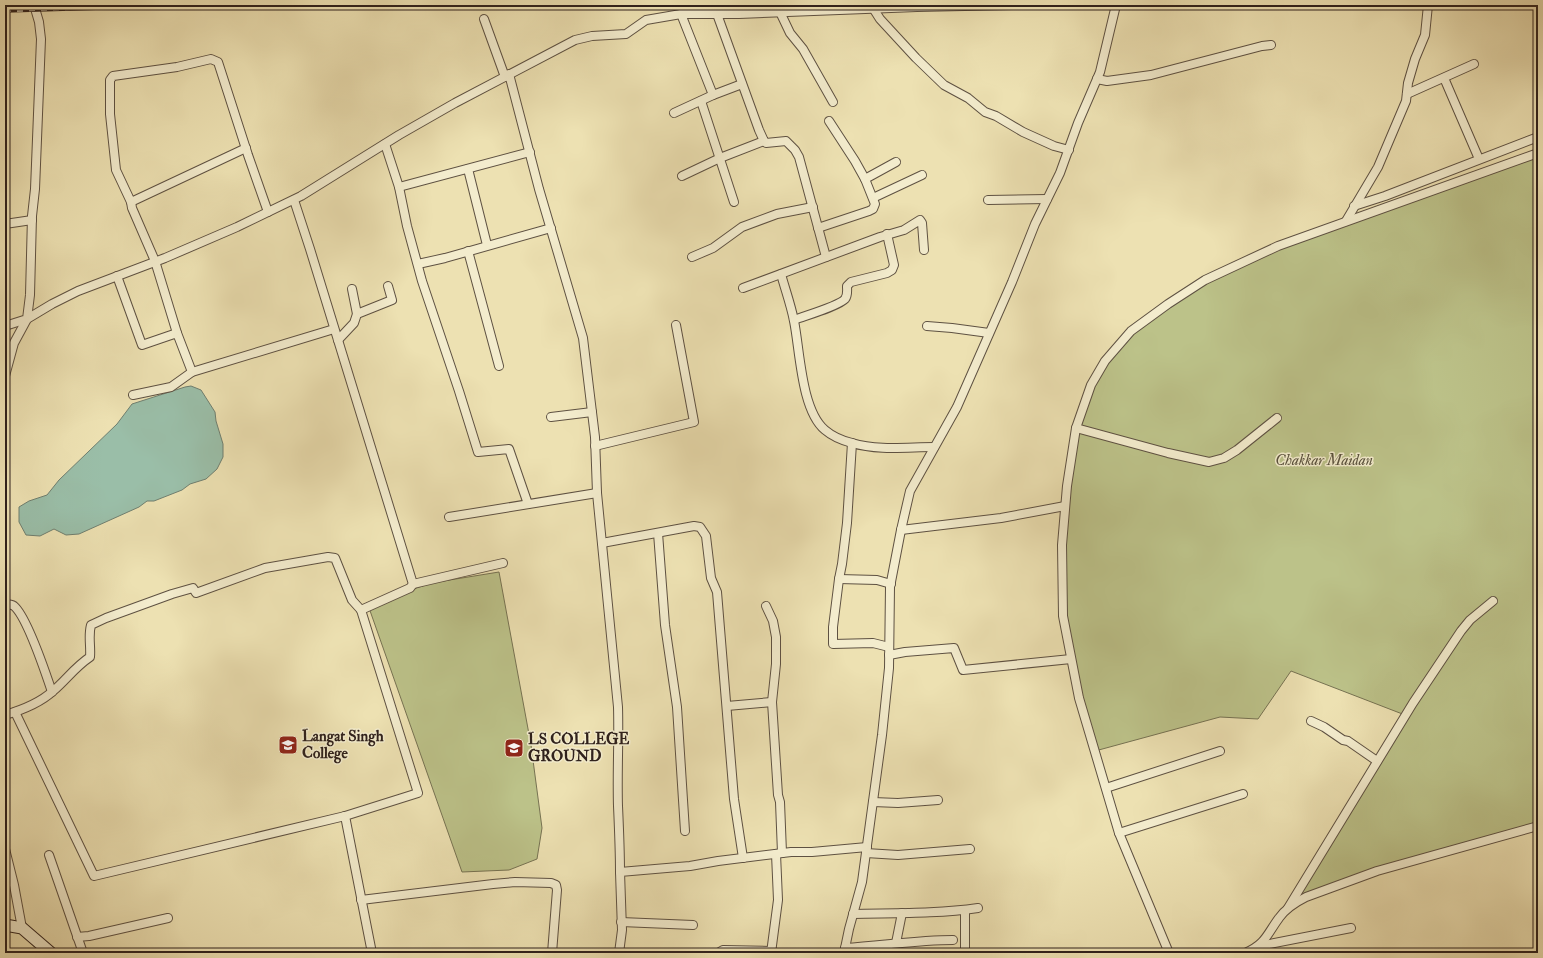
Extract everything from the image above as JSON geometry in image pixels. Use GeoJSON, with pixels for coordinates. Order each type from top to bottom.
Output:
{"type":"FeatureCollection","features":[{"type":"Feature","properties":{"kind":"main road"},"geometry":{"type":"LineString","coordinates":[[5,925],[22,928],[51,953]]}},
{"type":"Feature","properties":{"kind":"street"},"geometry":{"type":"LineString","coordinates":[[5,376],[14,343],[27,319],[30,295],[32,220],[35,189],[41,39],[39,22],[34,5]]}},
{"type":"Feature","properties":{"kind":"street"},"geometry":{"type":"LineString","coordinates":[[5,326],[27,319],[72,294],[237,227],[294,200],[455,103],[575,40],[592,36],[626,34],[646,20],[681,14],[1012,5]]}},
{"type":"Feature","properties":{"kind":"street"},"geometry":{"type":"LineString","coordinates":[[953,940],[925,940],[844,950],[862,882],[882,735],[889,651],[891,584],[910,491],[958,407],[1012,282],[1035,224],[1060,173],[1078,123],[1100,72],[1116,5]]}},
{"type":"Feature","properties":{"kind":"street"},"geometry":{"type":"LineString","coordinates":[[1346,221],[1378,167],[1406,101],[1408,83],[1424,35],[1428,5]]}},
{"type":"Feature","properties":{"kind":"street"},"geometry":{"type":"LineString","coordinates":[[873,8],[880,19],[916,58],[944,85],[968,98],[985,112],[996,116],[1024,132],[1054,146],[1068,150]]}},
{"type":"Feature","properties":{"kind":"street"},"geometry":{"type":"LineString","coordinates":[[780,12],[790,33],[803,49],[833,102]]}},
{"type":"Feature","properties":{"kind":"street"},"geometry":{"type":"LineString","coordinates":[[681,14],[713,95]]}},
{"type":"Feature","properties":{"kind":"street"},"geometry":{"type":"LineString","coordinates":[[717,14],[764,141]]}},
{"type":"Feature","properties":{"kind":"street"},"geometry":{"type":"LineString","coordinates":[[484,19],[507,76],[583,338],[592,412],[597,493],[618,707],[618,806],[621,844],[621,922],[619,953]]}},
{"type":"Feature","properties":{"kind":"street"},"geometry":{"type":"LineString","coordinates":[[1097,79],[1107,81],[1152,75],[1262,46],[1271,45]]}},
{"type":"Feature","properties":{"kind":"street"},"geometry":{"type":"LineString","coordinates":[[192,372],[177,333],[155,261],[116,170],[110,114],[110,80],[113,76],[177,67],[211,59],[218,62],[268,212]]}},
{"type":"Feature","properties":{"kind":"street"},"geometry":{"type":"LineString","coordinates":[[1407,94],[1474,64]]}},
{"type":"Feature","properties":{"kind":"street"},"geometry":{"type":"LineString","coordinates":[[1444,78],[1479,159]]}},
{"type":"Feature","properties":{"kind":"street"},"geometry":{"type":"LineString","coordinates":[[674,113],[713,95],[742,84]]}},
{"type":"Feature","properties":{"kind":"street"},"geometry":{"type":"LineString","coordinates":[[701,101],[734,202]]}},
{"type":"Feature","properties":{"kind":"street"},"geometry":{"type":"LineString","coordinates":[[818,228],[869,211],[873,209],[875,204],[865,179],[829,121]]}},
{"type":"Feature","properties":{"kind":"street"},"geometry":{"type":"LineString","coordinates":[[1354,206],[1385,196],[1538,136]]}},
{"type":"Feature","properties":{"kind":"street"},"geometry":{"type":"LineString","coordinates":[[682,176],[720,158],[764,141],[766,143],[786,141],[795,150],[799,157],[826,258]]}},
{"type":"Feature","properties":{"kind":"street"},"geometry":{"type":"LineString","coordinates":[[385,144],[399,187],[407,226],[418,264],[478,452],[509,449],[528,504]]}},
{"type":"Feature","properties":{"kind":"street"},"geometry":{"type":"LineString","coordinates":[[131,202],[246,148]]}},
{"type":"Feature","properties":{"kind":"street"},"geometry":{"type":"LineString","coordinates":[[399,187],[530,152]]}},
{"type":"Feature","properties":{"kind":"street"},"geometry":{"type":"LineString","coordinates":[[1169,953],[1119,833],[1079,698],[1063,616],[1062,545],[1065,506],[1076,428],[1091,385],[1105,361],[1131,331],[1168,304],[1205,280],[1278,246],[1346,221],[1434,192],[1538,153]]}},
{"type":"Feature","properties":{"kind":"street"},"geometry":{"type":"LineString","coordinates":[[865,179],[896,162]]}},
{"type":"Feature","properties":{"kind":"street"},"geometry":{"type":"LineString","coordinates":[[468,169],[487,245]]}},
{"type":"Feature","properties":{"kind":"street"},"geometry":{"type":"LineString","coordinates":[[873,198],[922,175]]}},
{"type":"Feature","properties":{"kind":"street"},"geometry":{"type":"LineString","coordinates":[[988,200],[1047,199]]}},
{"type":"Feature","properties":{"kind":"street"},"geometry":{"type":"LineString","coordinates":[[294,200],[413,584]]}},
{"type":"Feature","properties":{"kind":"street"},"geometry":{"type":"LineString","coordinates":[[692,257],[713,248],[742,228],[777,214],[813,207]]}},
{"type":"Feature","properties":{"kind":"street"},"geometry":{"type":"LineString","coordinates":[[5,224],[32,220]]}},
{"type":"Feature","properties":{"kind":"street"},"geometry":{"type":"LineString","coordinates":[[743,288],[887,234],[904,230],[920,220],[922,223],[924,250]]}},
{"type":"Feature","properties":{"kind":"street"},"geometry":{"type":"LineString","coordinates":[[418,264],[551,228]]}},
{"type":"Feature","properties":{"kind":"street"},"geometry":{"type":"LineString","coordinates":[[794,320],[844,300],[847,295],[847,286],[851,282],[887,273],[892,270],[894,265],[887,234]]}},
{"type":"Feature","properties":{"kind":"street"},"geometry":{"type":"LineString","coordinates":[[468,251],[499,366]]}},
{"type":"Feature","properties":{"kind":"street"},"geometry":{"type":"LineString","coordinates":[[781,274],[794,320],[803,383],[814,415],[824,430],[852,443],[876,447],[934,447]]}},
{"type":"Feature","properties":{"kind":"street"},"geometry":{"type":"LineString","coordinates":[[117,276],[142,345],[177,333]]}},
{"type":"Feature","properties":{"kind":"street"},"geometry":{"type":"LineString","coordinates":[[357,314],[392,300],[388,286]]}},
{"type":"Feature","properties":{"kind":"street"},"geometry":{"type":"LineString","coordinates":[[338,340],[354,322],[357,314],[352,289]]}},
{"type":"Feature","properties":{"kind":"street"},"geometry":{"type":"LineString","coordinates":[[595,446],[694,422],[676,325]]}},
{"type":"Feature","properties":{"kind":"street"},"geometry":{"type":"LineString","coordinates":[[927,326],[989,333]]}},
{"type":"Feature","properties":{"kind":"street"},"geometry":{"type":"LineString","coordinates":[[132,395],[171,387],[192,372],[334,329]]}},
{"type":"Feature","properties":{"kind":"street"},"geometry":{"type":"LineString","coordinates":[[551,417],[592,412]]}},
{"type":"Feature","properties":{"kind":"street"},"geometry":{"type":"LineString","coordinates":[[1076,428],[1168,453],[1209,462],[1224,458],[1237,450],[1277,418]]}},
{"type":"Feature","properties":{"kind":"street"},"geometry":{"type":"LineString","coordinates":[[852,443],[847,523],[833,627],[833,644],[873,643],[889,651],[905,652],[954,648],[963,670],[1071,659]]}},
{"type":"Feature","properties":{"kind":"street"},"geometry":{"type":"LineString","coordinates":[[449,517],[597,493]]}},
{"type":"Feature","properties":{"kind":"street"},"geometry":{"type":"LineString","coordinates":[[901,530],[1001,518],[1065,506]]}},
{"type":"Feature","properties":{"kind":"street"},"geometry":{"type":"LineString","coordinates":[[602,543],[694,526],[700,527],[706,536],[711,578],[717,592],[734,799],[743,858]]}},
{"type":"Feature","properties":{"kind":"street"},"geometry":{"type":"LineString","coordinates":[[658,533],[665,626],[677,708],[685,831]]}},
{"type":"Feature","properties":{"kind":"street"},"geometry":{"type":"LineString","coordinates":[[5,715],[38,702],[52,692],[80,663],[90,657],[88,634],[91,626],[106,618],[193,588],[196,593],[265,568],[328,557],[335,558],[352,600],[361,610],[418,793],[345,816],[94,876],[15,712]]}},
{"type":"Feature","properties":{"kind":"street"},"geometry":{"type":"LineString","coordinates":[[361,610],[410,588],[413,584],[503,564]]}},
{"type":"Feature","properties":{"kind":"street"},"geometry":{"type":"LineString","coordinates":[[839,579],[877,580],[891,584]]}},
{"type":"Feature","properties":{"kind":"street"},"geometry":{"type":"LineString","coordinates":[[1288,908],[1413,703],[1461,631],[1470,620],[1493,601]]}},
{"type":"Feature","properties":{"kind":"street"},"geometry":{"type":"LineString","coordinates":[[5,604],[15,607],[22,616],[39,654],[52,692]]}},
{"type":"Feature","properties":{"kind":"street"},"geometry":{"type":"LineString","coordinates":[[718,953],[723,950],[773,952],[778,900],[780,802],[778,795],[772,702],[776,664],[776,637],[773,620],[766,606]]}},
{"type":"Feature","properties":{"kind":"street"},"geometry":{"type":"LineString","coordinates":[[727,706],[772,702]]}},
{"type":"Feature","properties":{"kind":"street"},"geometry":{"type":"LineString","coordinates":[[1311,721],[1324,727],[1343,740],[1348,741],[1377,761]]}},
{"type":"Feature","properties":{"kind":"street"},"geometry":{"type":"LineString","coordinates":[[1106,788],[1220,751]]}},
{"type":"Feature","properties":{"kind":"street"},"geometry":{"type":"LineString","coordinates":[[1119,833],[1243,794]]}},
{"type":"Feature","properties":{"kind":"street"},"geometry":{"type":"LineString","coordinates":[[873,802],[898,803],[938,800]]}},
{"type":"Feature","properties":{"kind":"street"},"geometry":{"type":"LineString","coordinates":[[345,816],[372,953]]}},
{"type":"Feature","properties":{"kind":"street"},"geometry":{"type":"LineString","coordinates":[[1244,953],[1256,947],[1268,937],[1280,916],[1296,902],[1306,897],[1361,876],[1538,826]]}},
{"type":"Feature","properties":{"kind":"street"},"geometry":{"type":"LineString","coordinates":[[5,848],[22,928]]}},
{"type":"Feature","properties":{"kind":"street"},"geometry":{"type":"LineString","coordinates":[[620,872],[690,866],[718,861],[779,854],[866,850],[898,855],[970,849]]}},
{"type":"Feature","properties":{"kind":"street"},"geometry":{"type":"LineString","coordinates":[[49,855],[82,953]]}},
{"type":"Feature","properties":{"kind":"street"},"geometry":{"type":"LineString","coordinates":[[362,900],[515,882],[551,883],[556,885],[557,890],[552,953]]}},
{"type":"Feature","properties":{"kind":"street"},"geometry":{"type":"LineString","coordinates":[[853,914],[965,910],[978,908]]}},
{"type":"Feature","properties":{"kind":"street"},"geometry":{"type":"LineString","coordinates":[[965,910],[965,953]]}},
{"type":"Feature","properties":{"kind":"street"},"geometry":{"type":"LineString","coordinates":[[896,943],[902,913]]}},
{"type":"Feature","properties":{"kind":"street"},"geometry":{"type":"LineString","coordinates":[[77,937],[90,936],[168,918]]}},
{"type":"Feature","properties":{"kind":"street"},"geometry":{"type":"LineString","coordinates":[[621,922],[693,925]]}},
{"type":"Feature","properties":{"kind":"street"},"geometry":{"type":"LineString","coordinates":[[1256,947],[1351,928]]}},
{"type":"Feature","properties":{"kind":"green space","name":"Chakkar Maidan"},"geometry":{"type":"Polygon","coordinates":[[[1538,153],[1538,825],[1377,871],[1296,901],[1405,715],[1291,671],[1258,719],[1220,717],[1095,751],[1063,616],[1062,545],[1076,428],[1091,385],[1131,331],[1168,304],[1278,246],[1538,153]]]}},
{"type":"Feature","properties":{"kind":"green space"},"geometry":{"type":"Polygon","coordinates":[[[499,572],[531,745],[542,828],[537,859],[509,870],[462,872],[368,605],[431,583],[499,572]]]}},
{"type":"Feature","properties":{"kind":"shaded area"},"geometry":{"type":"Polygon","coordinates":[[[191,386],[201,390],[215,412],[216,421],[223,444],[223,457],[217,469],[206,479],[190,484],[182,490],[154,501],[147,501],[139,507],[79,534],[66,535],[54,529],[40,536],[26,535],[19,522],[19,507],[29,501],[47,495],[59,480],[117,424],[132,404],[191,386]]]}},
{"type":"Feature","properties":{"kind":"railway"},"geometry":{"type":"LineString","coordinates":[[5,11],[203,5]]}},
{"type":"Feature","properties":{"kind":"place","name":"Langat Singh College"},"geometry":{"type":"Point","coordinates":[288,745]}},
{"type":"Feature","properties":{"kind":"place","name":"LS COLLEGE GROUND"},"geometry":{"type":"Point","coordinates":[514,748]}}]}
